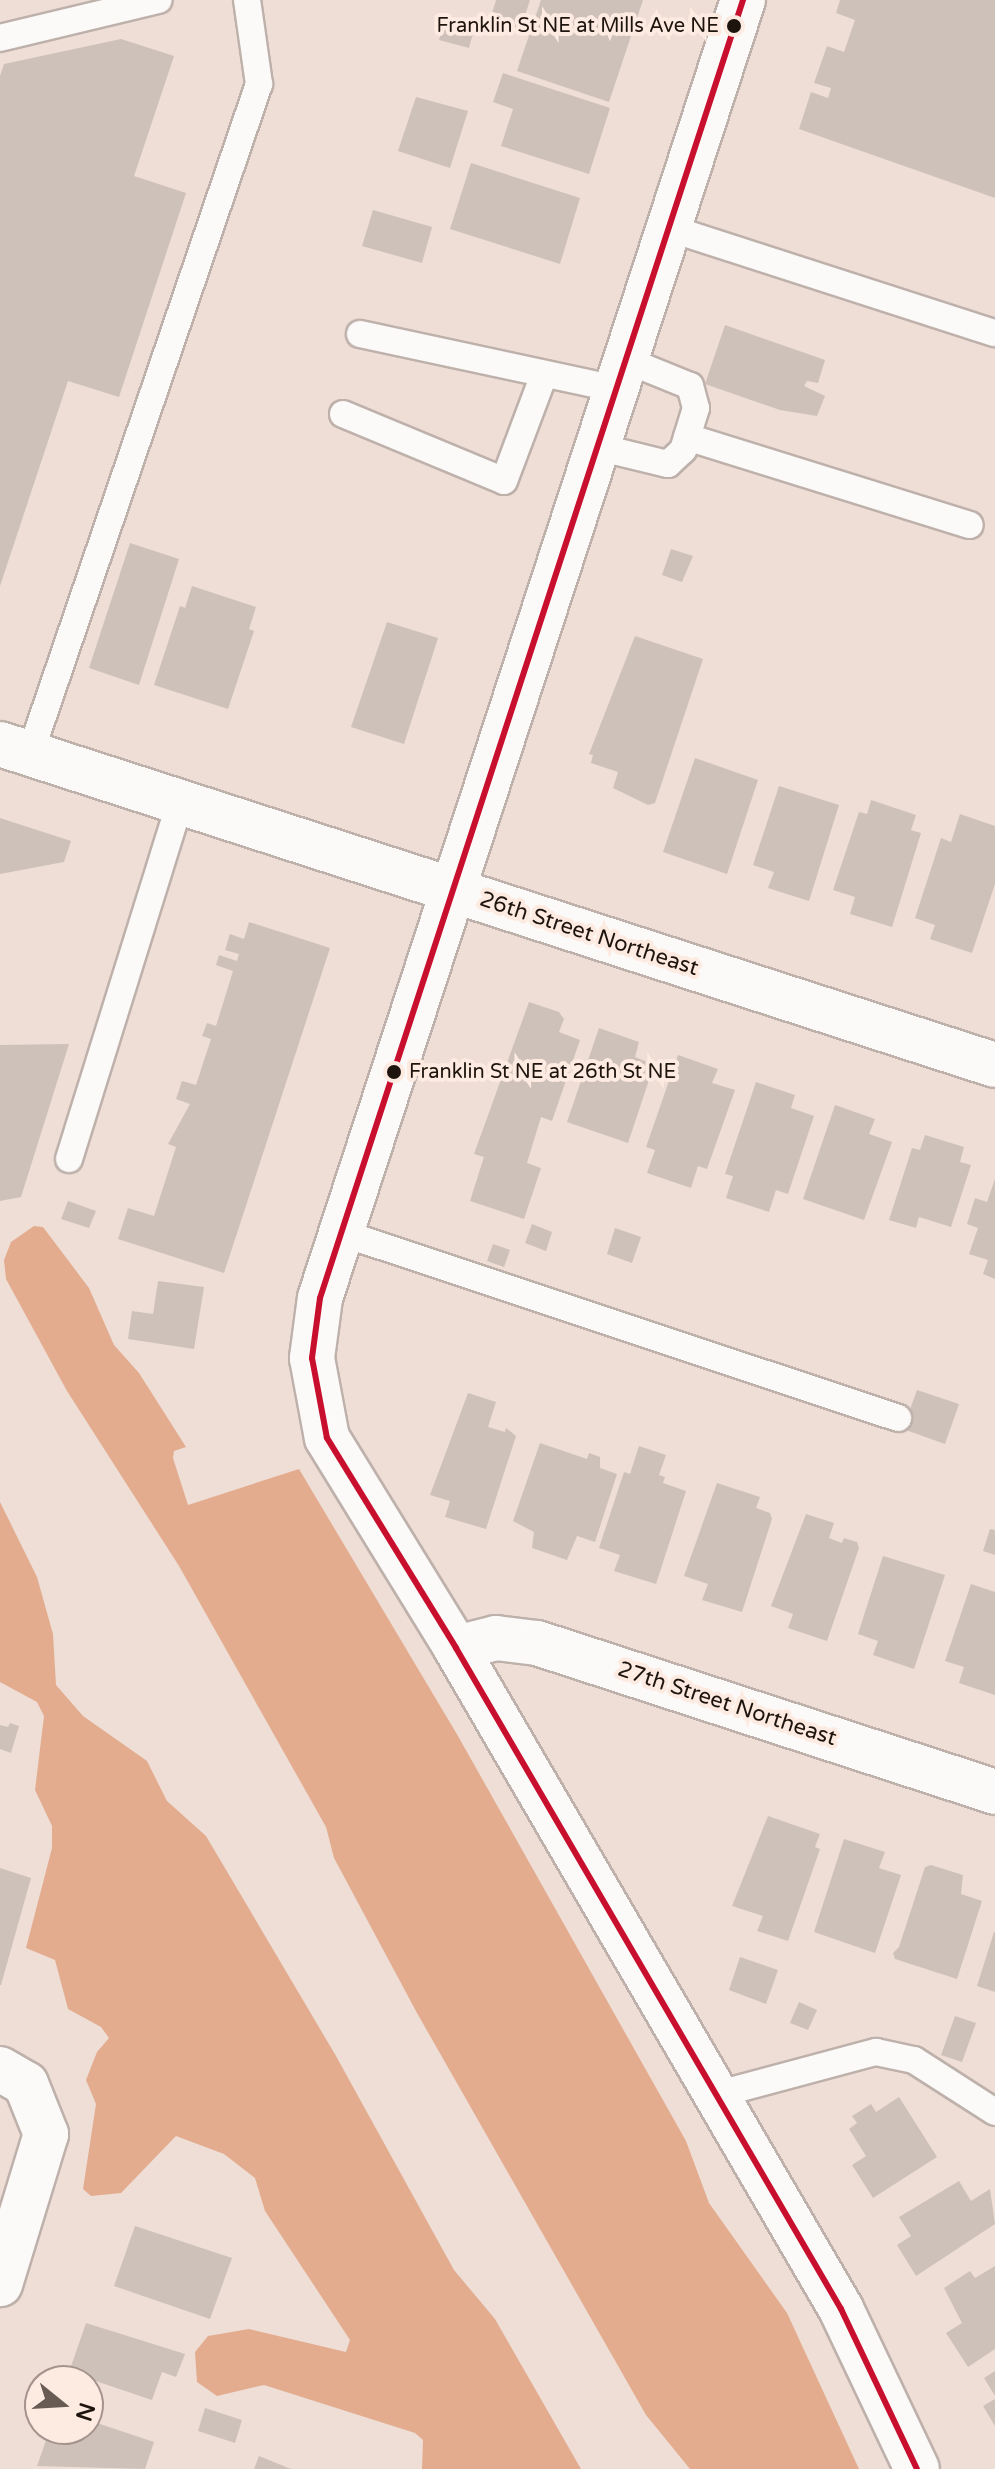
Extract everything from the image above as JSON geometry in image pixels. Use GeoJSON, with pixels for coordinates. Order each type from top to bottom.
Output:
{"type":"FeatureCollection","features":[{"type":"Feature","properties":{"kind":"street"},"geometry":{"type":"LineString","coordinates":[[743,0],[320,1298],[312,1358],[316,1399],[327,1438],[456,1648],[841,2309],[917,2469]]}},
{"type":"Feature","properties":{"kind":"street","name":"26th Street Northeast"},"geometry":{"type":"LineString","coordinates":[[15,749],[995,1065]]}},
{"type":"Feature","properties":{"kind":"street","name":"27th Street Northeast"},"geometry":{"type":"LineString","coordinates":[[456,1648],[496,1638],[537,1643],[995,1792]]}},
{"type":"Feature","properties":{"kind":"street"},"geometry":{"type":"LineString","coordinates":[[0,2069],[26,2084],[42,2117],[43,2154],[0,2284]]}},
{"type":"Feature","properties":{"kind":"lane"},"geometry":{"type":"LineString","coordinates":[[0,38],[158,0]]}},
{"type":"Feature","properties":{"kind":"lane"},"geometry":{"type":"LineString","coordinates":[[15,749],[259,84],[247,0]]}},
{"type":"Feature","properties":{"kind":"lane"},"geometry":{"type":"LineString","coordinates":[[669,228],[995,333]]}},
{"type":"Feature","properties":{"kind":"lane"},"geometry":{"type":"LineString","coordinates":[[360,334],[543,377],[621,374],[690,386],[696,408],[687,437],[668,464],[598,447]]}},
{"type":"Feature","properties":{"kind":"lane"},"geometry":{"type":"LineString","coordinates":[[343,414],[504,481],[543,377]]}},
{"type":"Feature","properties":{"kind":"lane"},"geometry":{"type":"LineString","coordinates":[[687,437],[970,525]]}},
{"type":"Feature","properties":{"kind":"lane"},"geometry":{"type":"LineString","coordinates":[[69,1159],[180,802]]}},
{"type":"Feature","properties":{"kind":"lane"},"geometry":{"type":"LineString","coordinates":[[342,1233],[898,1418]]}},
{"type":"Feature","properties":{"kind":"lane"},"geometry":{"type":"LineString","coordinates":[[715,2095],[876,2052],[914,2060],[995,2112]]}},
{"type":"Feature","properties":{"kind":"shaded area"},"geometry":{"type":"Polygon","coordinates":[[[34,1226],[43,1227],[89,1288],[114,1345],[139,1373],[186,1447],[174,1451],[173,1458],[188,1505],[299,1469],[458,1736],[686,2141],[709,2203],[787,2313],[859,2469],[690,2469],[646,2415],[417,2013],[334,1858],[326,1827],[179,1566],[67,1391],[6,1279],[4,1260],[11,1242],[34,1226]]]}},
{"type":"Feature","properties":{"kind":"shaded area"},"geometry":{"type":"Polygon","coordinates":[[[0,1502],[37,1577],[53,1634],[56,1685],[83,1716],[147,1761],[167,1801],[206,1836],[336,2056],[454,2270],[495,2319],[581,2469],[422,2469],[423,2440],[415,2433],[264,2385],[217,2396],[197,2382],[195,2352],[208,2336],[249,2329],[346,2352],[350,2340],[265,2211],[255,2178],[224,2154],[176,2136],[121,2193],[91,2196],[83,2189],[96,2104],[86,2080],[97,2052],[109,2038],[101,2027],[68,2009],[55,1960],[26,1948],[52,1848],[52,1826],[35,1790],[44,1716],[37,1702],[0,1682],[0,1502]]]}},
{"type":"Feature","properties":{"kind":"building"},"geometry":{"type":"Polygon","coordinates":[[[496,0],[530,0],[520,31],[490,20],[496,0]]]}},
{"type":"Feature","properties":{"kind":"building"},"geometry":{"type":"Polygon","coordinates":[[[541,0],[643,0],[609,102],[517,71],[541,0]]]}},
{"type":"Feature","properties":{"kind":"building"},"geometry":{"type":"Polygon","coordinates":[[[840,0],[995,0],[995,198],[799,129],[811,92],[828,98],[831,88],[814,83],[827,46],[844,52],[855,20],[836,13],[840,0]]]}},
{"type":"Feature","properties":{"kind":"building"},"geometry":{"type":"Polygon","coordinates":[[[445,19],[475,26],[469,48],[439,40],[445,19]]]}},
{"type":"Feature","properties":{"kind":"building"},"geometry":{"type":"Polygon","coordinates":[[[121,39],[174,56],[134,176],[186,193],[119,397],[68,381],[0,586],[0,76],[4,64],[121,39]]]}},
{"type":"Feature","properties":{"kind":"building"},"geometry":{"type":"Polygon","coordinates":[[[503,73],[610,108],[589,174],[501,146],[513,109],[493,102],[503,73]]]}},
{"type":"Feature","properties":{"kind":"building"},"geometry":{"type":"Polygon","coordinates":[[[416,97],[468,111],[450,168],[398,151],[416,97]]]}},
{"type":"Feature","properties":{"kind":"building"},"geometry":{"type":"Polygon","coordinates":[[[471,163],[580,198],[560,264],[450,229],[471,163]]]}},
{"type":"Feature","properties":{"kind":"building"},"geometry":{"type":"Polygon","coordinates":[[[373,210],[432,227],[422,263],[362,246],[373,210]]]}},
{"type":"Feature","properties":{"kind":"building"},"geometry":{"type":"Polygon","coordinates":[[[725,325],[825,360],[818,383],[807,381],[804,386],[825,396],[817,416],[780,410],[705,384],[725,325]]]}},
{"type":"Feature","properties":{"kind":"building"},"geometry":{"type":"Polygon","coordinates":[[[130,543],[179,559],[139,685],[89,668],[130,543]]]}},
{"type":"Feature","properties":{"kind":"building"},"geometry":{"type":"Polygon","coordinates":[[[671,549],[693,556],[682,582],[662,575],[671,549]]]}},
{"type":"Feature","properties":{"kind":"building"},"geometry":{"type":"Polygon","coordinates":[[[192,586],[256,607],[249,629],[254,631],[228,709],[154,685],[180,606],[185,608],[192,586]]]}},
{"type":"Feature","properties":{"kind":"building"},"geometry":{"type":"Polygon","coordinates":[[[387,622],[438,638],[404,744],[351,727],[387,622]]]}},
{"type":"Feature","properties":{"kind":"building"},"geometry":{"type":"Polygon","coordinates":[[[635,636],[703,659],[655,803],[648,805],[613,788],[618,772],[591,763],[593,755],[589,754],[635,636]]]}},
{"type":"Feature","properties":{"kind":"building"},"geometry":{"type":"Polygon","coordinates":[[[695,758],[758,780],[727,874],[663,852],[695,758]]]}},
{"type":"Feature","properties":{"kind":"building"},"geometry":{"type":"Polygon","coordinates":[[[779,786],[839,805],[809,901],[768,888],[774,872],[753,865],[779,786]]]}},
{"type":"Feature","properties":{"kind":"building"},"geometry":{"type":"Polygon","coordinates":[[[871,800],[916,815],[911,830],[921,833],[892,927],[850,914],[855,897],[833,890],[859,812],[867,814],[871,800]]]}},
{"type":"Feature","properties":{"kind":"building"},"geometry":{"type":"Polygon","coordinates":[[[960,814],[995,826],[995,884],[972,953],[930,939],[935,925],[915,918],[941,838],[951,842],[960,814]]]}},
{"type":"Feature","properties":{"kind":"building"},"geometry":{"type":"Polygon","coordinates":[[[0,818],[71,841],[64,862],[0,874],[0,818]]]}},
{"type":"Feature","properties":{"kind":"building"},"geometry":{"type":"Polygon","coordinates":[[[249,922],[330,948],[224,1273],[118,1239],[128,1208],[154,1216],[176,1147],[168,1144],[190,1104],[176,1099],[182,1081],[196,1085],[211,1039],[202,1036],[207,1023],[216,1026],[233,971],[216,965],[219,955],[237,961],[239,954],[225,950],[230,934],[244,939],[249,922]]]}},
{"type":"Feature","properties":{"kind":"building"},"geometry":{"type":"Polygon","coordinates":[[[529,1002],[559,1012],[564,1019],[559,1032],[580,1040],[552,1121],[541,1117],[527,1163],[541,1168],[524,1219],[470,1201],[484,1157],[474,1154],[529,1002]]]}},
{"type":"Feature","properties":{"kind":"building"},"geometry":{"type":"Polygon","coordinates":[[[599,1028],[639,1042],[635,1057],[654,1065],[628,1143],[567,1122],[599,1028]]]}},
{"type":"Feature","properties":{"kind":"building"},"geometry":{"type":"Polygon","coordinates":[[[69,1044],[21,1197],[0,1201],[0,1045],[69,1044]]]}},
{"type":"Feature","properties":{"kind":"building"},"geometry":{"type":"Polygon","coordinates":[[[678,1055],[718,1069],[712,1083],[735,1090],[707,1169],[698,1166],[691,1188],[647,1173],[655,1150],[646,1147],[678,1055]]]}},
{"type":"Feature","properties":{"kind":"building"},"geometry":{"type":"Polygon","coordinates":[[[756,1082],[795,1095],[791,1108],[814,1116],[788,1194],[776,1190],[769,1212],[726,1198],[733,1176],[725,1174],[756,1082]]]}},
{"type":"Feature","properties":{"kind":"building"},"geometry":{"type":"Polygon","coordinates":[[[835,1105],[875,1119],[869,1134],[892,1142],[864,1220],[803,1199],[835,1105]]]}},
{"type":"Feature","properties":{"kind":"building"},"geometry":{"type":"Polygon","coordinates":[[[925,1135],[964,1147],[960,1162],[971,1165],[951,1227],[919,1217],[916,1228],[889,1220],[912,1148],[920,1150],[925,1135]]]}},
{"type":"Feature","properties":{"kind":"building"},"geometry":{"type":"Polygon","coordinates":[[[995,1179],[995,1279],[983,1274],[988,1260],[969,1254],[978,1228],[967,1224],[975,1198],[987,1202],[995,1179]]]}},
{"type":"Feature","properties":{"kind":"building"},"geometry":{"type":"Polygon","coordinates":[[[68,1201],[96,1211],[89,1228],[61,1219],[68,1201]]]}},
{"type":"Feature","properties":{"kind":"building"},"geometry":{"type":"Polygon","coordinates":[[[532,1224],[552,1232],[546,1251],[525,1243],[532,1224]]]}},
{"type":"Feature","properties":{"kind":"building"},"geometry":{"type":"Polygon","coordinates":[[[615,1228],[641,1237],[632,1263],[607,1254],[615,1228]]]}},
{"type":"Feature","properties":{"kind":"building"},"geometry":{"type":"Polygon","coordinates":[[[493,1244],[510,1250],[504,1267],[487,1261],[493,1244]]]}},
{"type":"Feature","properties":{"kind":"building"},"geometry":{"type":"Polygon","coordinates":[[[158,1281],[204,1287],[194,1349],[128,1339],[132,1311],[153,1314],[158,1281]]]}},
{"type":"Feature","properties":{"kind":"building"},"geometry":{"type":"Polygon","coordinates":[[[917,1390],[959,1404],[945,1444],[903,1429],[917,1390]]]}},
{"type":"Feature","properties":{"kind":"building"},"geometry":{"type":"Polygon","coordinates":[[[468,1393],[496,1402],[488,1427],[505,1432],[506,1428],[516,1436],[486,1529],[445,1517],[450,1501],[430,1495],[468,1393]]]}},
{"type":"Feature","properties":{"kind":"building"},"geometry":{"type":"Polygon","coordinates":[[[540,1443],[587,1459],[589,1453],[600,1457],[600,1468],[617,1474],[595,1542],[577,1536],[567,1560],[532,1548],[534,1532],[513,1521],[540,1443]]]}},
{"type":"Feature","properties":{"kind":"building"},"geometry":{"type":"Polygon","coordinates":[[[639,1446],[666,1455],[659,1475],[665,1477],[663,1483],[686,1491],[656,1584],[614,1571],[620,1555],[599,1548],[624,1472],[630,1474],[639,1446]]]}},
{"type":"Feature","properties":{"kind":"building"},"geometry":{"type":"Polygon","coordinates":[[[717,1483],[760,1497],[756,1508],[770,1513],[772,1519],[742,1612],[702,1600],[708,1584],[684,1576],[717,1483]]]}},
{"type":"Feature","properties":{"kind":"building"},"geometry":{"type":"Polygon","coordinates":[[[806,1514],[834,1523],[829,1538],[842,1543],[844,1538],[857,1542],[859,1548],[827,1641],[788,1628],[793,1614],[771,1606],[806,1514]]]}},
{"type":"Feature","properties":{"kind":"building"},"geometry":{"type":"Polygon","coordinates":[[[990,1529],[995,1530],[995,1555],[983,1551],[990,1529]]]}},
{"type":"Feature","properties":{"kind":"building"},"geometry":{"type":"Polygon","coordinates":[[[883,1556],[945,1575],[914,1669],[873,1655],[878,1641],[858,1634],[883,1556]]]}},
{"type":"Feature","properties":{"kind":"building"},"geometry":{"type":"Polygon","coordinates":[[[971,1584],[995,1592],[995,1695],[959,1683],[964,1667],[945,1661],[971,1584]]]}},
{"type":"Feature","properties":{"kind":"building"},"geometry":{"type":"Polygon","coordinates":[[[10,1723],[19,1726],[11,1753],[0,1749],[0,1725],[8,1727],[10,1723]]]}},
{"type":"Feature","properties":{"kind":"building"},"geometry":{"type":"Polygon","coordinates":[[[768,1816],[820,1834],[815,1847],[820,1849],[788,1941],[757,1931],[763,1916],[732,1906],[768,1816]]]}},
{"type":"Feature","properties":{"kind":"building"},"geometry":{"type":"Polygon","coordinates":[[[844,1839],[885,1852],[879,1868],[901,1875],[875,1953],[814,1932],[844,1839]]]}},
{"type":"Feature","properties":{"kind":"building"},"geometry":{"type":"Polygon","coordinates":[[[931,1865],[963,1875],[961,1894],[982,1901],[957,1979],[895,1959],[893,1953],[899,1947],[925,1867],[931,1865]]]}},
{"type":"Feature","properties":{"kind":"building"},"geometry":{"type":"Polygon","coordinates":[[[0,1868],[31,1878],[1,1985],[0,1985],[0,1868]]]}},
{"type":"Feature","properties":{"kind":"building"},"geometry":{"type":"Polygon","coordinates":[[[995,1932],[995,1992],[977,1986],[995,1932]]]}},
{"type":"Feature","properties":{"kind":"building"},"geometry":{"type":"Polygon","coordinates":[[[740,1957],[778,1970],[766,2004],[729,1990],[740,1957]]]}},
{"type":"Feature","properties":{"kind":"building"},"geometry":{"type":"Polygon","coordinates":[[[799,2002],[817,2010],[808,2030],[790,2023],[799,2002]]]}},
{"type":"Feature","properties":{"kind":"building"},"geometry":{"type":"Polygon","coordinates":[[[955,2016],[976,2023],[962,2062],[941,2055],[955,2016]]]}},
{"type":"Feature","properties":{"kind":"building"},"geometry":{"type":"Polygon","coordinates":[[[899,2097],[937,2157],[873,2198],[852,2165],[866,2156],[849,2129],[857,2123],[852,2116],[871,2104],[876,2112],[899,2097]]]}},
{"type":"Feature","properties":{"kind":"building"},"geometry":{"type":"Polygon","coordinates":[[[959,2181],[971,2201],[990,2189],[995,2224],[916,2276],[897,2245],[911,2236],[899,2217],[959,2181]]]}},
{"type":"Feature","properties":{"kind":"building"},"geometry":{"type":"Polygon","coordinates":[[[135,2226],[232,2258],[210,2319],[114,2286],[135,2226]]]}},
{"type":"Feature","properties":{"kind":"building"},"geometry":{"type":"Polygon","coordinates":[[[995,2266],[995,2349],[968,2367],[946,2333],[962,2323],[944,2288],[970,2271],[975,2278],[995,2266]]]}},
{"type":"Feature","properties":{"kind":"building"},"geometry":{"type":"Polygon","coordinates":[[[86,2323],[185,2354],[176,2377],[162,2372],[152,2400],[104,2384],[104,2365],[71,2365],[86,2323]]]}},
{"type":"Feature","properties":{"kind":"building"},"geometry":{"type":"Polygon","coordinates":[[[995,2371],[995,2396],[984,2378],[995,2371]]]}},
{"type":"Feature","properties":{"kind":"building"},"geometry":{"type":"Polygon","coordinates":[[[995,2399],[995,2426],[983,2406],[995,2399]]]}},
{"type":"Feature","properties":{"kind":"building"},"geometry":{"type":"Polygon","coordinates":[[[205,2408],[242,2420],[235,2443],[198,2431],[205,2408]]]}},
{"type":"Feature","properties":{"kind":"building"},"geometry":{"type":"Polygon","coordinates":[[[104,2425],[154,2442],[145,2469],[37,2466],[44,2445],[104,2445],[104,2425]]]}},
{"type":"Feature","properties":{"kind":"building"},"geometry":{"type":"Polygon","coordinates":[[[259,2456],[291,2469],[254,2469],[259,2456]]]}},
{"type":"Feature","properties":{"kind":"transit line"},"geometry":{"type":"LineString","coordinates":[[743,0],[320,1298],[312,1358],[327,1438],[456,1648],[841,2309],[917,2469]]}},
{"type":"Feature","properties":{"kind":"place","name":"Franklin St NE at Mills Ave NE"},"geometry":{"type":"Point","coordinates":[734,26]}},
{"type":"Feature","properties":{"kind":"place","name":"Franklin St NE at 26th St NE"},"geometry":{"type":"Point","coordinates":[394,1072]}}]}
